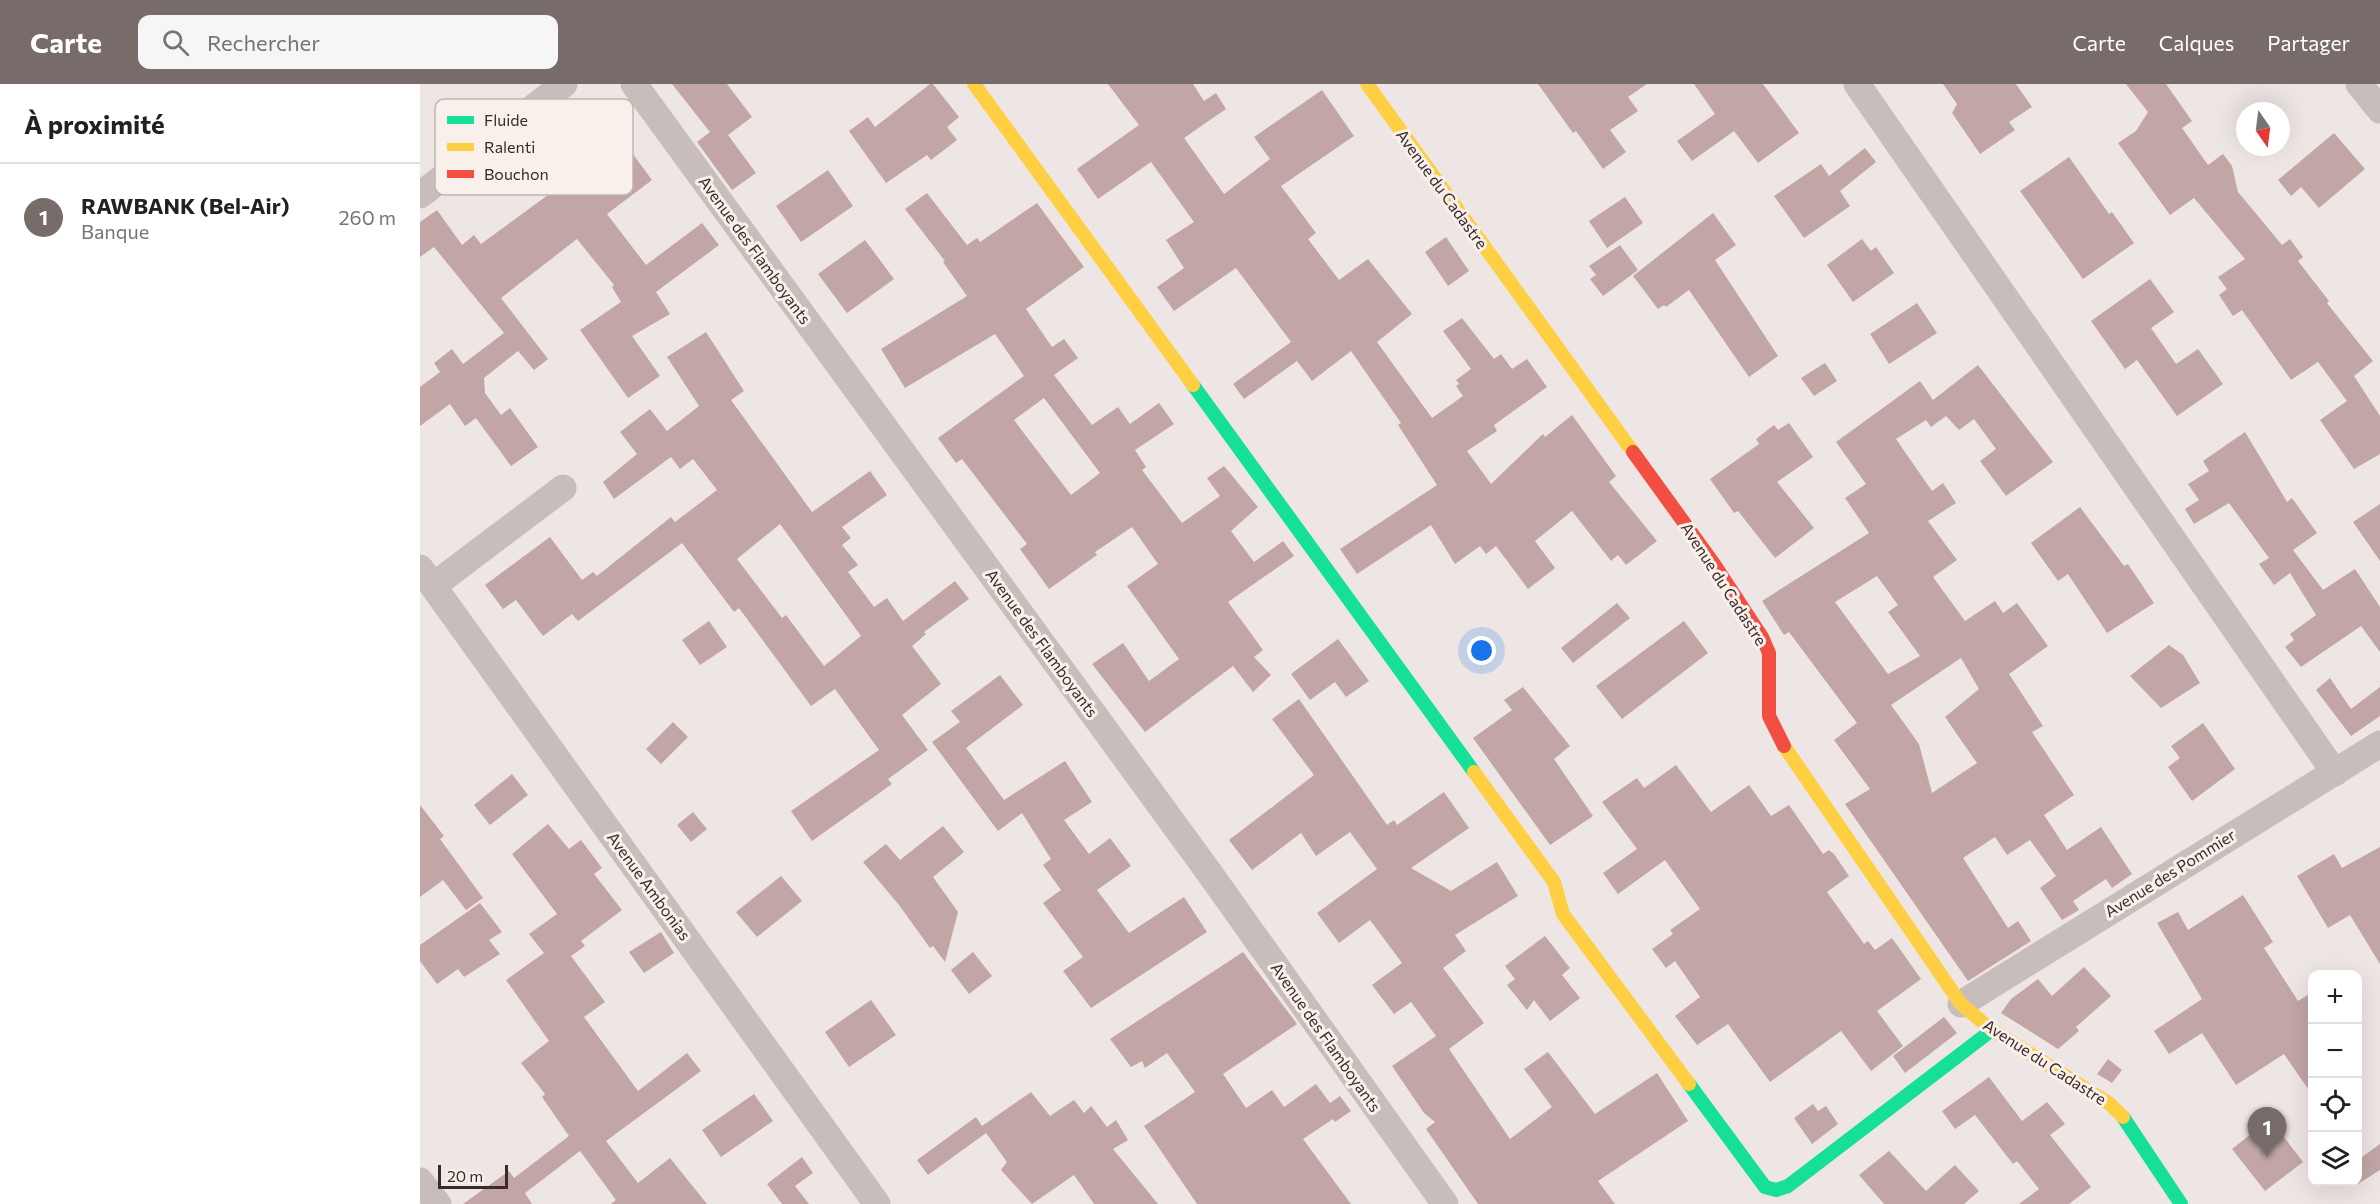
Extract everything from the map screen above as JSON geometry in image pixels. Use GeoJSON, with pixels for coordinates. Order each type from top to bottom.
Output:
{"type":"FeatureCollection","features":[{"type":"Feature","properties":{"kind":"street"},"geometry":{"type":"LineString","coordinates":[[545,99],[564,84]]}},
{"type":"Feature","properties":{"kind":"street","name":"Avenue des Flamboyants"},"geometry":{"type":"LineString","coordinates":[[634,84],[1208,871],[1445,1204]]}},
{"type":"Feature","properties":{"kind":"street"},"geometry":{"type":"LineString","coordinates":[[974,84],[1554,882],[1563,914],[1765,1187],[1776,1190],[1788,1186],[1992,1030]]}},
{"type":"Feature","properties":{"kind":"street","name":"Avenue du Cadastre"},"geometry":{"type":"LineString","coordinates":[[1367,84],[1714,564],[1762,637],[1768,654],[1769,716],[1774,730],[1790,758],[1960,1004],[1992,1030],[2110,1104],[2121,1114],[2181,1204]]}},
{"type":"Feature","properties":{"kind":"street"},"geometry":{"type":"LineString","coordinates":[[1857,84],[2335,772]]}},
{"type":"Feature","properties":{"kind":"street"},"geometry":{"type":"LineString","coordinates":[[2359,84],[2380,110]]}},
{"type":"Feature","properties":{"kind":"street"},"geometry":{"type":"LineString","coordinates":[[420,195],[435,183]]}},
{"type":"Feature","properties":{"kind":"street"},"geometry":{"type":"LineString","coordinates":[[427,577],[563,488]]}},
{"type":"Feature","properties":{"kind":"street","name":"Avenue Ambonias"},"geometry":{"type":"LineString","coordinates":[[427,577],[877,1204]]}},
{"type":"Feature","properties":{"kind":"street","name":"Avenue des Pommier"},"geometry":{"type":"LineString","coordinates":[[1960,1004],[2160,878],[2380,744]]}},
{"type":"Feature","properties":{"kind":"street"},"geometry":{"type":"LineString","coordinates":[[420,1181],[438,1204]]}},
{"type":"Feature","properties":{"kind":"building"},"geometry":{"type":"Polygon","coordinates":[[[672,84],[727,84],[752,117],[728,135],[756,173],[732,190],[697,142],[710,132],[672,84]]]}},
{"type":"Feature","properties":{"kind":"building"},"geometry":{"type":"Polygon","coordinates":[[[933,84],[959,117],[947,127],[957,140],[931,160],[927,155],[886,183],[849,131],[868,117],[875,127],[933,84]]]}},
{"type":"Feature","properties":{"kind":"building"},"geometry":{"type":"Polygon","coordinates":[[[1108,84],[1193,84],[1204,101],[1216,93],[1226,109],[1184,138],[1224,194],[1270,159],[1254,137],[1322,90],[1354,136],[1281,186],[1316,233],[1308,239],[1339,280],[1368,259],[1412,314],[1377,342],[1432,418],[1463,396],[1456,386],[1459,384],[1456,380],[1471,369],[1443,331],[1462,318],[1494,359],[1501,354],[1512,369],[1527,359],[1547,387],[1494,425],[1497,431],[1467,451],[1491,484],[1543,434],[1545,437],[1572,415],[1616,476],[1609,482],[1657,541],[1626,565],[1618,555],[1611,561],[1572,511],[1535,541],[1555,568],[1528,589],[1496,546],[1486,554],[1480,546],[1455,564],[1431,525],[1357,574],[1340,549],[1437,485],[1398,425],[1401,423],[1351,351],[1312,381],[1297,361],[1244,399],[1233,384],[1291,342],[1236,268],[1174,311],[1157,287],[1184,268],[1166,240],[1194,222],[1151,162],[1098,199],[1077,169],[1139,125],[1108,84]]]}},
{"type":"Feature","properties":{"kind":"building"},"geometry":{"type":"Polygon","coordinates":[[[1538,84],[1647,84],[1628,97],[1638,111],[1610,130],[1626,152],[1603,169],[1576,131],[1573,133],[1538,84]]]}},
{"type":"Feature","properties":{"kind":"building"},"geometry":{"type":"Polygon","coordinates":[[[1694,84],[1763,84],[1799,133],[1758,163],[1734,131],[1692,161],[1677,141],[1715,114],[1694,84]]]}},
{"type":"Feature","properties":{"kind":"building"},"geometry":{"type":"Polygon","coordinates":[[[1943,84],[2016,84],[2032,107],[2009,122],[2015,130],[1980,154],[1952,113],[1957,104],[1943,84]]]}},
{"type":"Feature","properties":{"kind":"building"},"geometry":{"type":"Polygon","coordinates":[[[2126,84],[2166,84],[2192,121],[2182,128],[2208,165],[2223,154],[2232,166],[2238,192],[2282,245],[2290,239],[2303,257],[2298,261],[2329,301],[2327,303],[2373,361],[2354,376],[2380,416],[2380,454],[2354,469],[2320,420],[2347,401],[2318,362],[2291,380],[2242,310],[2233,316],[2219,295],[2227,289],[2218,277],[2245,259],[2194,198],[2170,215],[2118,143],[2136,131],[2148,112],[2126,84]]]}},
{"type":"Feature","properties":{"kind":"building"},"geometry":{"type":"Polygon","coordinates":[[[2334,133],[2365,169],[2319,208],[2301,187],[2291,196],[2278,180],[2334,133]]]}},
{"type":"Feature","properties":{"kind":"building"},"geometry":{"type":"Polygon","coordinates":[[[1865,148],[1876,162],[1840,191],[1850,206],[1804,238],[1774,196],[1821,164],[1829,176],[1865,148]]]}},
{"type":"Feature","properties":{"kind":"building"},"geometry":{"type":"Polygon","coordinates":[[[633,154],[652,180],[633,194],[633,154]]]}},
{"type":"Feature","properties":{"kind":"building"},"geometry":{"type":"Polygon","coordinates":[[[2069,157],[2109,214],[2112,212],[2134,243],[2083,279],[2020,191],[2069,157]]]}},
{"type":"Feature","properties":{"kind":"building"},"geometry":{"type":"Polygon","coordinates":[[[828,170],[853,206],[801,242],[776,206],[828,170]]]}},
{"type":"Feature","properties":{"kind":"building"},"geometry":{"type":"Polygon","coordinates":[[[927,193],[967,245],[977,238],[980,242],[1037,203],[1084,267],[1026,309],[1052,347],[1064,339],[1078,358],[1054,375],[1092,425],[1118,407],[1130,424],[1159,403],[1174,424],[1135,450],[1146,467],[1142,470],[1182,523],[1220,496],[1207,478],[1224,466],[1258,507],[1231,531],[1254,562],[1283,541],[1294,556],[1228,602],[1263,650],[1254,657],[1271,675],[1253,692],[1233,666],[1145,732],[1092,664],[1123,643],[1149,681],[1179,659],[1127,586],[1158,564],[1132,527],[1095,552],[1097,555],[1049,589],[1020,549],[1027,544],[962,459],[956,463],[938,438],[1024,376],[995,334],[905,388],[881,349],[967,296],[943,262],[945,261],[905,209],[927,193]],[[1044,398],[1014,420],[1071,495],[1100,473],[1044,398]]]}},
{"type":"Feature","properties":{"kind":"building"},"geometry":{"type":"Polygon","coordinates":[[[548,195],[632,195],[607,214],[646,265],[702,223],[719,245],[656,292],[670,314],[632,336],[660,376],[628,398],[580,330],[621,302],[612,287],[614,285],[577,239],[501,298],[548,359],[534,370],[518,351],[484,378],[485,393],[501,415],[510,408],[538,447],[511,466],[476,418],[465,426],[450,404],[420,426],[420,387],[440,372],[434,363],[452,349],[463,364],[504,333],[434,247],[420,257],[420,222],[437,210],[462,245],[474,235],[481,244],[548,195]]]}},
{"type":"Feature","properties":{"kind":"building"},"geometry":{"type":"Polygon","coordinates":[[[1625,197],[1643,223],[1607,248],[1589,221],[1625,197]]]}},
{"type":"Feature","properties":{"kind":"building"},"geometry":{"type":"Polygon","coordinates":[[[1713,213],[1736,245],[1715,260],[1778,356],[1749,377],[1689,290],[1666,307],[1664,305],[1658,309],[1633,276],[1713,213]]]}},
{"type":"Feature","properties":{"kind":"building"},"geometry":{"type":"Polygon","coordinates":[[[1446,237],[1469,271],[1448,286],[1425,252],[1446,237]]]}},
{"type":"Feature","properties":{"kind":"building"},"geometry":{"type":"Polygon","coordinates":[[[1862,239],[1871,251],[1876,247],[1894,273],[1853,302],[1827,265],[1862,239]]]}},
{"type":"Feature","properties":{"kind":"building"},"geometry":{"type":"Polygon","coordinates":[[[865,240],[894,279],[847,313],[818,274],[865,240]]]}},
{"type":"Feature","properties":{"kind":"building"},"geometry":{"type":"Polygon","coordinates":[[[1620,245],[1638,270],[1603,296],[1590,279],[1596,275],[1589,266],[1620,245]]]}},
{"type":"Feature","properties":{"kind":"building"},"geometry":{"type":"Polygon","coordinates":[[[2150,279],[2174,312],[2151,328],[2176,364],[2198,349],[2223,384],[2177,416],[2137,360],[2125,369],[2091,321],[2150,279]]]}},
{"type":"Feature","properties":{"kind":"building"},"geometry":{"type":"Polygon","coordinates":[[[1917,303],[1937,333],[1889,364],[1870,334],[1917,303]]]}},
{"type":"Feature","properties":{"kind":"building"},"geometry":{"type":"Polygon","coordinates":[[[706,332],[744,391],[731,400],[812,512],[870,471],[887,495],[842,527],[851,538],[842,545],[858,565],[848,572],[874,607],[887,598],[903,621],[955,581],[969,599],[924,632],[926,634],[912,646],[941,684],[902,715],[928,750],[888,779],[892,784],[812,841],[791,811],[879,750],[835,689],[811,706],[739,608],[734,612],[682,543],[578,621],[572,614],[543,636],[516,600],[503,609],[485,585],[550,537],[582,580],[593,572],[597,576],[671,517],[675,522],[717,490],[693,459],[680,469],[671,457],[614,499],[603,482],[637,454],[620,432],[650,409],[667,431],[699,406],[667,357],[706,332]],[[780,524],[737,559],[782,618],[786,615],[824,666],[861,636],[780,524]]]}},
{"type":"Feature","properties":{"kind":"building"},"geometry":{"type":"Polygon","coordinates":[[[1825,363],[1837,381],[1814,396],[1801,378],[1825,363]]]}},
{"type":"Feature","properties":{"kind":"building"},"geometry":{"type":"Polygon","coordinates":[[[1978,365],[2053,462],[2006,496],[1980,461],[1996,449],[1974,419],[1959,430],[1946,416],[1931,427],[1926,420],[1896,439],[1932,491],[1943,483],[1956,503],[1928,521],[1957,560],[1933,577],[1965,621],[1995,601],[2003,613],[2017,603],[2048,646],[2009,674],[2043,726],[2032,732],[2074,795],[2044,815],[2067,850],[2101,827],[2132,874],[2112,888],[2106,879],[2073,901],[2079,910],[2062,920],[2040,888],[2056,876],[2030,840],[2007,855],[1995,837],[1963,858],[2008,928],[2018,921],[2031,941],[1968,981],[1845,804],[1870,789],[1834,740],[1857,723],[1789,632],[1784,635],[1762,601],[1869,533],[1845,498],[1866,484],[1836,442],[1920,381],[1933,400],[1978,365]],[[1877,576],[1835,602],[1888,674],[1920,656],[1888,612],[1898,605],[1877,576]],[[1961,658],[1891,705],[1919,744],[1932,793],[1977,763],[1945,717],[1979,689],[1961,658]]]}},
{"type":"Feature","properties":{"kind":"building"},"geometry":{"type":"Polygon","coordinates":[[[1789,423],[1813,457],[1777,482],[1814,528],[1775,558],[1738,511],[1734,513],[1710,479],[1759,444],[1756,439],[1774,425],[1778,430],[1789,423]]]}},
{"type":"Feature","properties":{"kind":"building"},"geometry":{"type":"Polygon","coordinates":[[[2245,432],[2287,502],[2292,498],[2317,533],[2293,550],[2323,590],[2355,569],[2380,607],[2380,652],[2361,626],[2301,667],[2285,647],[2294,640],[2290,634],[2316,615],[2290,573],[2274,585],[2259,564],[2269,558],[2229,503],[2194,524],[2185,509],[2199,500],[2188,484],[2209,471],[2203,461],[2245,432]]]}},
{"type":"Feature","properties":{"kind":"building"},"geometry":{"type":"Polygon","coordinates":[[[2380,504],[2380,561],[2353,522],[2380,504]]]}},
{"type":"Feature","properties":{"kind":"building"},"geometry":{"type":"Polygon","coordinates":[[[2080,507],[2124,566],[2128,564],[2154,603],[2107,633],[2068,574],[2058,581],[2031,543],[2080,507]]]}},
{"type":"Feature","properties":{"kind":"building"},"geometry":{"type":"Polygon","coordinates":[[[1617,603],[1630,618],[1573,663],[1561,648],[1617,603]]]}},
{"type":"Feature","properties":{"kind":"building"},"geometry":{"type":"Polygon","coordinates":[[[709,621],[727,647],[700,665],[682,640],[709,621]]]}},
{"type":"Feature","properties":{"kind":"building"},"geometry":{"type":"Polygon","coordinates":[[[1684,621],[1708,653],[1622,719],[1596,686],[1684,621]]]}},
{"type":"Feature","properties":{"kind":"building"},"geometry":{"type":"Polygon","coordinates":[[[1338,639],[1369,681],[1346,697],[1335,682],[1310,700],[1291,674],[1338,639]]]}},
{"type":"Feature","properties":{"kind":"building"},"geometry":{"type":"Polygon","coordinates":[[[2169,645],[2183,655],[2200,683],[2161,708],[2130,676],[2169,645]]]}},
{"type":"Feature","properties":{"kind":"building"},"geometry":{"type":"Polygon","coordinates":[[[1000,675],[1023,705],[966,748],[1004,800],[1065,761],[1092,802],[1064,820],[1089,854],[1110,838],[1131,866],[1097,890],[1129,933],[1184,897],[1207,932],[1091,1008],[1063,971],[1083,957],[1043,903],[1061,890],[1043,865],[1051,859],[1022,813],[998,831],[932,742],[960,722],[951,711],[1000,675]]]}},
{"type":"Feature","properties":{"kind":"building"},"geometry":{"type":"Polygon","coordinates":[[[2330,678],[2351,709],[2380,687],[2380,716],[2351,736],[2316,690],[2330,678]]]}},
{"type":"Feature","properties":{"kind":"building"},"geometry":{"type":"Polygon","coordinates":[[[1523,687],[1570,746],[1554,759],[1593,816],[1550,845],[1473,738],[1512,710],[1504,700],[1523,687]]]}},
{"type":"Feature","properties":{"kind":"building"},"geometry":{"type":"Polygon","coordinates":[[[1299,699],[1387,825],[1394,820],[1397,825],[1444,792],[1469,828],[1411,868],[1451,891],[1497,862],[1518,896],[1455,935],[1466,951],[1443,968],[1484,1023],[1449,1049],[1510,1139],[1552,1107],[1524,1069],[1548,1052],[1595,1114],[1657,1073],[1688,1121],[1598,1181],[1615,1204],[1478,1204],[1426,1129],[1435,1122],[1424,1113],[1392,1066],[1436,1036],[1411,1002],[1394,1014],[1372,985],[1402,963],[1370,920],[1339,943],[1317,913],[1377,869],[1350,832],[1316,856],[1301,833],[1252,870],[1229,840],[1314,775],[1272,719],[1299,699]]]}},
{"type":"Feature","properties":{"kind":"building"},"geometry":{"type":"Polygon","coordinates":[[[673,722],[688,737],[661,764],[646,749],[673,722]]]}},
{"type":"Feature","properties":{"kind":"building"},"geometry":{"type":"Polygon","coordinates":[[[2203,723],[2235,769],[2192,801],[2168,767],[2180,758],[2171,746],[2203,723]]]}},
{"type":"Feature","properties":{"kind":"building"},"geometry":{"type":"Polygon","coordinates":[[[1676,765],[1711,812],[1749,785],[1771,816],[1789,805],[1823,854],[1829,850],[1834,854],[1849,876],[1827,892],[1864,944],[1868,941],[1875,950],[1892,938],[1921,979],[1877,1011],[1903,1046],[1871,1071],[1841,1031],[1770,1082],[1728,1024],[1697,1045],[1675,1016],[1700,997],[1675,961],[1666,968],[1652,949],[1673,934],[1670,930],[1700,909],[1665,860],[1618,894],[1603,873],[1637,849],[1602,802],[1637,778],[1644,788],[1676,765]]]}},
{"type":"Feature","properties":{"kind":"building"},"geometry":{"type":"Polygon","coordinates":[[[512,774],[528,795],[490,825],[474,805],[512,774]]]}},
{"type":"Feature","properties":{"kind":"building"},"geometry":{"type":"Polygon","coordinates":[[[420,805],[444,836],[440,839],[483,898],[466,910],[443,880],[420,897],[420,805]]]}},
{"type":"Feature","properties":{"kind":"building"},"geometry":{"type":"Polygon","coordinates":[[[693,812],[707,829],[691,842],[677,825],[693,812]]]}},
{"type":"Feature","properties":{"kind":"building"},"geometry":{"type":"Polygon","coordinates":[[[548,824],[569,849],[581,840],[602,868],[594,874],[622,910],[581,941],[585,946],[571,956],[605,1002],[584,1017],[638,1091],[687,1053],[701,1071],[606,1141],[638,1183],[670,1158],[707,1204],[611,1204],[616,1200],[580,1151],[525,1193],[532,1204],[463,1204],[509,1171],[514,1178],[569,1136],[542,1097],[545,1094],[521,1063],[549,1041],[506,980],[544,953],[529,934],[557,914],[512,854],[548,824]]]}},
{"type":"Feature","properties":{"kind":"building"},"geometry":{"type":"Polygon","coordinates":[[[943,826],[964,852],[933,877],[958,912],[945,962],[933,946],[930,948],[899,905],[863,862],[886,844],[900,860],[943,826]]]}},
{"type":"Feature","properties":{"kind":"building"},"geometry":{"type":"Polygon","coordinates":[[[2380,847],[2380,964],[2350,915],[2328,928],[2297,876],[2334,854],[2342,868],[2380,847]]]}},
{"type":"Feature","properties":{"kind":"building"},"geometry":{"type":"Polygon","coordinates":[[[781,876],[802,901],[757,937],[736,912],[781,876]]]}},
{"type":"Feature","properties":{"kind":"building"},"geometry":{"type":"Polygon","coordinates":[[[2243,895],[2273,942],[2264,948],[2298,1001],[2308,995],[2308,1089],[2284,1054],[2236,1085],[2202,1033],[2169,1054],[2154,1031],[2202,999],[2157,923],[2178,912],[2188,930],[2243,895]]]}},
{"type":"Feature","properties":{"kind":"building"},"geometry":{"type":"Polygon","coordinates":[[[480,903],[502,932],[489,940],[500,954],[464,977],[458,969],[437,984],[420,961],[420,945],[480,903]]]}},
{"type":"Feature","properties":{"kind":"building"},"geometry":{"type":"Polygon","coordinates":[[[661,932],[674,953],[644,973],[629,952],[661,932]]]}},
{"type":"Feature","properties":{"kind":"building"},"geometry":{"type":"Polygon","coordinates":[[[1545,936],[1570,968],[1562,975],[1580,998],[1550,1021],[1534,1000],[1527,1010],[1507,985],[1515,979],[1505,966],[1545,936]]]}},
{"type":"Feature","properties":{"kind":"building"},"geometry":{"type":"Polygon","coordinates":[[[973,952],[992,976],[969,994],[951,970],[973,952]]]}},
{"type":"Feature","properties":{"kind":"building"},"geometry":{"type":"Polygon","coordinates":[[[1243,952],[1297,1024],[1223,1074],[1246,1108],[1272,1090],[1284,1107],[1316,1084],[1330,1103],[1340,1096],[1351,1111],[1335,1122],[1333,1119],[1303,1139],[1351,1204],[1197,1204],[1144,1126],[1195,1092],[1167,1053],[1145,1068],[1142,1061],[1131,1067],[1110,1039],[1243,952]]]}},
{"type":"Feature","properties":{"kind":"building"},"geometry":{"type":"Polygon","coordinates":[[[2084,967],[2111,996],[2076,1027],[2079,1031],[2058,1049],[2001,1013],[2011,999],[2038,979],[2052,996],[2084,967]]]}},
{"type":"Feature","properties":{"kind":"building"},"geometry":{"type":"Polygon","coordinates":[[[871,1000],[896,1035],[849,1067],[825,1032],[871,1000]]]}},
{"type":"Feature","properties":{"kind":"building"},"geometry":{"type":"Polygon","coordinates":[[[1944,1017],[1957,1033],[1905,1073],[1893,1056],[1944,1017]]]}},
{"type":"Feature","properties":{"kind":"building"},"geometry":{"type":"Polygon","coordinates":[[[2108,1059],[2122,1070],[2112,1083],[2097,1074],[2108,1059]]]}},
{"type":"Feature","properties":{"kind":"building"},"geometry":{"type":"Polygon","coordinates":[[[1989,1077],[2022,1121],[2047,1102],[2065,1124],[2050,1135],[2091,1187],[2069,1204],[2019,1204],[2039,1189],[2017,1161],[2013,1164],[1975,1115],[1955,1129],[1942,1111],[1989,1077]]]}},
{"type":"Feature","properties":{"kind":"building"},"geometry":{"type":"Polygon","coordinates":[[[1031,1092],[1050,1116],[1074,1100],[1084,1113],[1091,1106],[1107,1127],[1116,1120],[1128,1140],[1113,1149],[1158,1204],[1094,1204],[1074,1175],[1032,1204],[1001,1170],[1007,1162],[986,1133],[928,1175],[917,1160],[976,1117],[982,1126],[1031,1092]]]}},
{"type":"Feature","properties":{"kind":"building"},"geometry":{"type":"Polygon","coordinates":[[[754,1094],[773,1121],[721,1157],[702,1130],[754,1094]]]}},
{"type":"Feature","properties":{"kind":"building"},"geometry":{"type":"Polygon","coordinates":[[[1813,1104],[1818,1111],[1826,1106],[1838,1124],[1812,1144],[1794,1118],[1813,1104]]]}},
{"type":"Feature","properties":{"kind":"building"},"geometry":{"type":"Polygon","coordinates":[[[2270,1119],[2303,1162],[2265,1191],[2232,1149],[2270,1119]]]}},
{"type":"Feature","properties":{"kind":"building"},"geometry":{"type":"Polygon","coordinates":[[[2380,1144],[2380,1170],[2362,1181],[2362,1157],[2380,1144]]]}},
{"type":"Feature","properties":{"kind":"building"},"geometry":{"type":"Polygon","coordinates":[[[1889,1151],[1926,1191],[1955,1165],[1979,1191],[1964,1204],[1884,1204],[1859,1175],[1889,1151]]]}},
{"type":"Feature","properties":{"kind":"building"},"geometry":{"type":"Polygon","coordinates":[[[802,1157],[813,1173],[795,1186],[809,1204],[782,1204],[767,1184],[802,1157]]]}},
{"type":"Feature","properties":{"kind":"traffic: fast"},"geometry":{"type":"LineString","coordinates":[[1193,385],[1474,772]]}},
{"type":"Feature","properties":{"kind":"traffic: fast"},"geometry":{"type":"LineString","coordinates":[[1689,1084],[1765,1187],[1776,1190],[1788,1186],[1992,1030]]}},
{"type":"Feature","properties":{"kind":"traffic: fast"},"geometry":{"type":"LineString","coordinates":[[2123,1117],[2181,1204]]}},
{"type":"Feature","properties":{"kind":"traffic: slow"},"geometry":{"type":"LineString","coordinates":[[974,84],[1193,385]]}},
{"type":"Feature","properties":{"kind":"traffic: slow"},"geometry":{"type":"LineString","coordinates":[[1367,84],[1633,452]]}},
{"type":"Feature","properties":{"kind":"traffic: slow"},"geometry":{"type":"LineString","coordinates":[[1784,746],[1961,1004],[1992,1030],[2110,1104],[2123,1117]]}},
{"type":"Feature","properties":{"kind":"traffic: slow"},"geometry":{"type":"LineString","coordinates":[[1474,772],[1554,882],[1563,914],[1689,1084]]}},
{"type":"Feature","properties":{"kind":"traffic: jam"},"geometry":{"type":"LineString","coordinates":[[1633,452],[1714,564],[1762,637],[1769,653],[1769,716],[1784,746]]}},
{"type":"Feature","properties":{"kind":"place","name":"RAWBANK (Bel-Air)"},"geometry":{"type":"Point","coordinates":[2267,1157]}}]}
